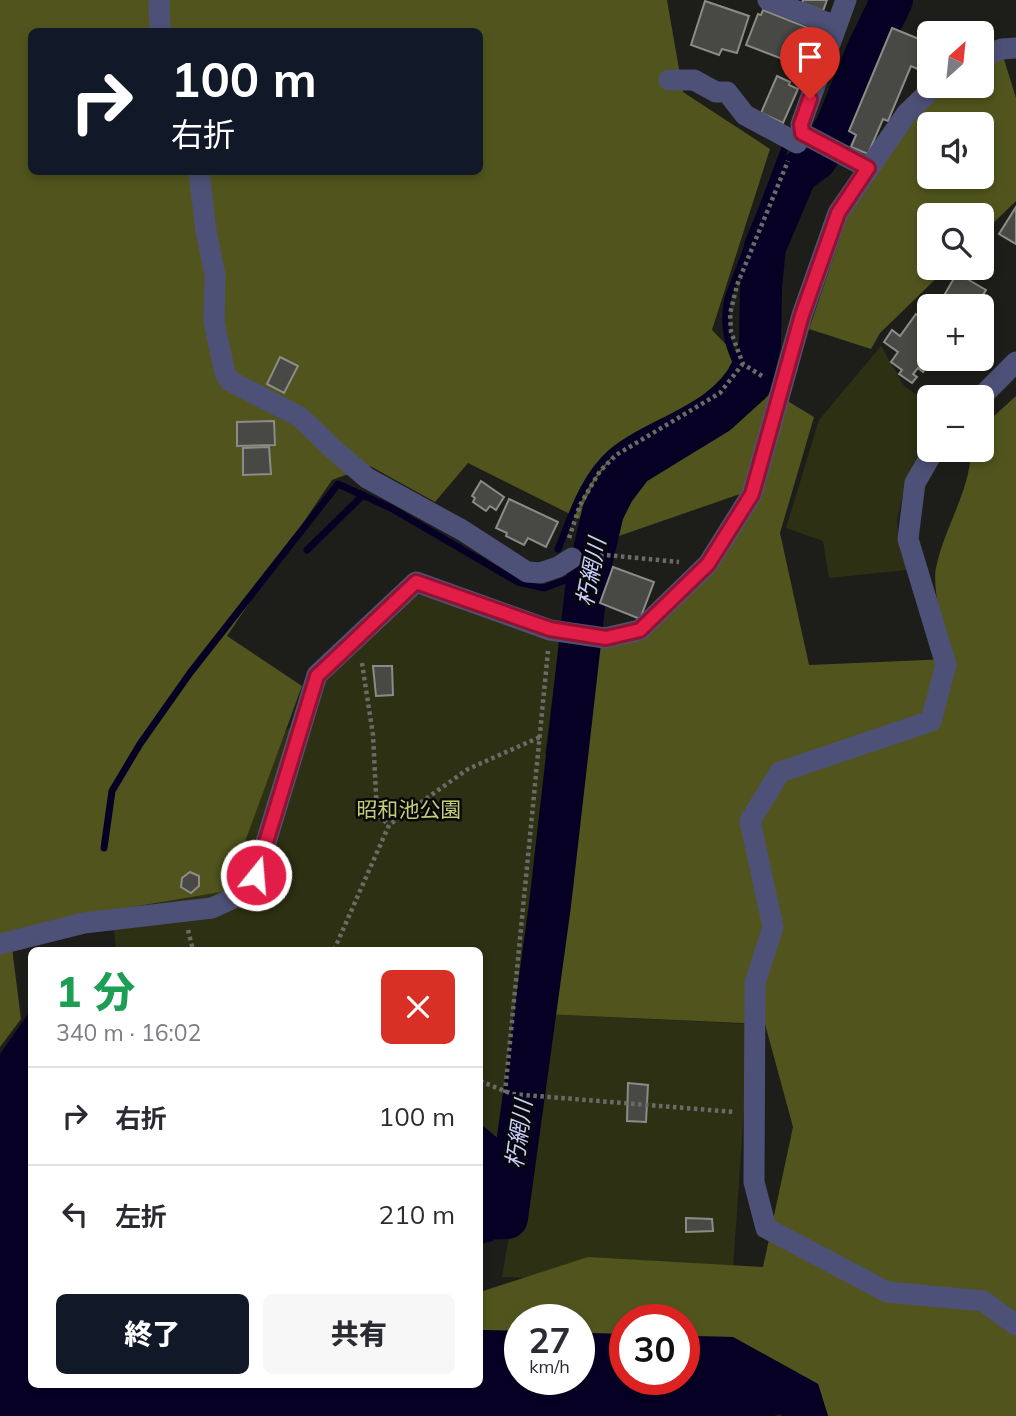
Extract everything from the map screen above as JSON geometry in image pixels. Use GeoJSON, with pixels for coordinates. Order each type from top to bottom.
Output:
{"type":"FeatureCollection","features":[{"type":"Feature","properties":{"kind":"street"},"geometry":{"type":"LineString","coordinates":[[159,0],[160,28]]}},
{"type":"Feature","properties":{"kind":"street"},"geometry":{"type":"LineString","coordinates":[[768,0],[833,24]]}},
{"type":"Feature","properties":{"kind":"street"},"geometry":{"type":"LineString","coordinates":[[805,142],[801,124],[833,24],[846,0]]}},
{"type":"Feature","properties":{"kind":"street"},"geometry":{"type":"LineString","coordinates":[[994,52],[1016,48]]}},
{"type":"Feature","properties":{"kind":"street"},"geometry":{"type":"LineString","coordinates":[[668,80],[694,80],[716,92],[727,92],[745,115],[868,168]]}},
{"type":"Feature","properties":{"kind":"street"},"geometry":{"type":"LineString","coordinates":[[0,944],[84,923],[212,908],[238,896],[256,875],[317,676],[416,582],[550,629],[606,638],[640,630],[708,564],[752,494],[802,315],[838,213],[907,113],[923,98]]}},
{"type":"Feature","properties":{"kind":"street"},"geometry":{"type":"LineString","coordinates":[[199,175],[205,231],[215,275],[214,322],[225,373],[230,381],[239,388],[300,417],[367,478],[462,530],[527,572],[540,573],[568,560]]}},
{"type":"Feature","properties":{"kind":"street"},"geometry":{"type":"LineString","coordinates":[[993,385],[1016,362]]}},
{"type":"Feature","properties":{"kind":"street"},"geometry":{"type":"LineString","coordinates":[[926,462],[915,482],[908,539],[946,665],[931,721],[780,772],[750,821],[773,927],[755,983],[754,1182],[765,1228],[795,1241],[887,1292],[983,1301],[1016,1325]]}},
{"type":"Feature","properties":{"kind":"path"},"geometry":{"type":"LineString","coordinates":[[760,374],[743,365],[731,332],[730,314],[737,285],[779,178],[805,142]]}},
{"type":"Feature","properties":{"kind":"path"},"geometry":{"type":"LineString","coordinates":[[568,560],[564,552],[580,505],[600,471],[617,455],[720,393],[743,365]]}},
{"type":"Feature","properties":{"kind":"path"},"geometry":{"type":"LineString","coordinates":[[607,555],[708,564]]}},
{"type":"Feature","properties":{"kind":"path"},"geometry":{"type":"LineString","coordinates":[[505,1093],[550,629]]}},
{"type":"Feature","properties":{"kind":"path"},"geometry":{"type":"LineString","coordinates":[[358,635],[373,735],[377,814],[388,825]]}},
{"type":"Feature","properties":{"kind":"path"},"geometry":{"type":"LineString","coordinates":[[335,947],[388,825],[468,769],[540,737]]}},
{"type":"Feature","properties":{"kind":"path"},"geometry":{"type":"LineString","coordinates":[[483,1082],[505,1093],[527,1096],[754,1114]]}},
{"type":"Feature","properties":{"kind":"green space"},"geometry":{"type":"Polygon","coordinates":[[[0,0],[667,0],[683,92],[770,149],[712,330],[771,391],[814,417],[780,533],[809,665],[949,659],[939,613],[936,568],[962,495],[970,462],[994,462],[994,416],[1016,396],[1016,1416],[828,1416],[818,1384],[733,1337],[700,1336],[700,1304],[609,1304],[609,1334],[595,1333],[595,1304],[504,1304],[504,1331],[483,1330],[483,1291],[588,1257],[763,1267],[793,1127],[765,1024],[543,1014],[583,721],[590,646],[645,629],[702,577],[740,494],[616,537],[468,463],[435,502],[370,466],[332,480],[227,636],[302,686],[227,891],[78,916],[10,932],[21,1019],[0,1047],[0,0]]]}},
{"type":"Feature","properties":{"kind":"green space"},"geometry":{"type":"Polygon","coordinates":[[[1003,56],[1016,98],[1016,201],[994,222],[994,203],[917,203],[917,280],[935,280],[917,294],[917,297],[880,333],[871,349],[809,329],[850,209],[908,122],[917,113],[917,189],[994,189],[994,112],[918,112],[932,98],[994,98],[994,59],[1003,56]]]}},
{"type":"Feature","properties":{"kind":"green space"},"geometry":{"type":"Polygon","coordinates":[[[881,346],[904,386],[917,395],[917,462],[921,462],[904,491],[897,520],[899,544],[907,570],[829,578],[823,541],[786,528],[819,420],[881,346]]]}},
{"type":"Feature","properties":{"kind":"green space","name":"昭和池公園"},"geometry":{"type":"Polygon","coordinates":[[[417,595],[461,604],[560,641],[545,754],[557,756],[525,1013],[750,1024],[732,1284],[502,1277],[531,1107],[512,1105],[510,1129],[498,1140],[483,1125],[483,947],[116,947],[109,882],[309,711],[322,684],[417,595]]]}},
{"type":"Feature","properties":{"kind":"shaded area"},"geometry":{"type":"Polygon","coordinates":[[[28,1014],[28,1388],[483,1388],[483,1330],[504,1331],[504,1395],[595,1395],[595,1333],[609,1334],[609,1395],[700,1395],[700,1336],[733,1337],[818,1384],[828,1416],[780,1414],[0,1416],[0,1054],[28,1014]]]}},
{"type":"Feature","properties":{"kind":"shaded area"},"geometry":{"type":"Polygon","coordinates":[[[483,1126],[499,1139],[493,1241],[483,1243],[483,1126]]]}},
{"type":"Feature","properties":{"kind":"building"},"geometry":{"type":"Polygon","coordinates":[[[803,0],[827,0],[823,11],[802,3],[803,0]]]}},
{"type":"Feature","properties":{"kind":"building"},"geometry":{"type":"Polygon","coordinates":[[[705,1],[749,16],[737,53],[722,49],[719,55],[691,45],[705,1]]]}},
{"type":"Feature","properties":{"kind":"building"},"geometry":{"type":"Polygon","coordinates":[[[763,10],[811,29],[798,65],[746,45],[758,14],[761,15],[763,10]]]}},
{"type":"Feature","properties":{"kind":"building"},"geometry":{"type":"Polygon","coordinates":[[[892,28],[917,38],[917,69],[911,66],[888,121],[883,119],[868,154],[851,147],[856,135],[849,131],[892,28]]]}},
{"type":"Feature","properties":{"kind":"building"},"geometry":{"type":"Polygon","coordinates":[[[777,76],[798,89],[783,123],[761,113],[777,76]]]}},
{"type":"Feature","properties":{"kind":"building"},"geometry":{"type":"Polygon","coordinates":[[[1016,207],[1016,244],[999,234],[1016,207]]]}},
{"type":"Feature","properties":{"kind":"building"},"geometry":{"type":"Polygon","coordinates":[[[953,280],[969,280],[986,290],[984,294],[945,294],[953,280]]]}},
{"type":"Feature","properties":{"kind":"building"},"geometry":{"type":"Polygon","coordinates":[[[917,315],[917,369],[913,374],[917,377],[912,383],[899,374],[902,370],[891,362],[898,352],[884,342],[892,330],[900,336],[917,315]]]}},
{"type":"Feature","properties":{"kind":"building"},"geometry":{"type":"Polygon","coordinates":[[[280,357],[298,366],[284,393],[267,384],[280,357]]]}},
{"type":"Feature","properties":{"kind":"building"},"geometry":{"type":"Polygon","coordinates":[[[274,421],[275,445],[237,446],[237,422],[274,421]]]}},
{"type":"Feature","properties":{"kind":"building"},"geometry":{"type":"Polygon","coordinates":[[[269,447],[271,474],[243,475],[243,448],[269,447]]]}},
{"type":"Feature","properties":{"kind":"building"},"geometry":{"type":"Polygon","coordinates":[[[481,481],[504,497],[496,510],[490,506],[486,511],[473,502],[475,498],[472,496],[481,481]]]}},
{"type":"Feature","properties":{"kind":"building"},"geometry":{"type":"Polygon","coordinates":[[[509,499],[558,522],[546,547],[528,538],[524,545],[496,528],[509,499]]]}},
{"type":"Feature","properties":{"kind":"building"},"geometry":{"type":"Polygon","coordinates":[[[613,567],[654,582],[640,619],[600,603],[613,567]]]}},
{"type":"Feature","properties":{"kind":"building"},"geometry":{"type":"Polygon","coordinates":[[[373,666],[392,666],[393,695],[376,696],[373,666]]]}},
{"type":"Feature","properties":{"kind":"building"},"geometry":{"type":"Polygon","coordinates":[[[190,872],[199,876],[199,886],[191,893],[181,887],[182,878],[190,872]]]}},
{"type":"Feature","properties":{"kind":"building"},"geometry":{"type":"Polygon","coordinates":[[[628,1083],[648,1085],[646,1122],[627,1121],[628,1083]]]}},
{"type":"Feature","properties":{"kind":"building"},"geometry":{"type":"Polygon","coordinates":[[[686,1218],[712,1219],[713,1231],[686,1232],[686,1218]]]}},
{"type":"Feature","properties":{"kind":"waterway","name":"朽網川"},"geometry":{"type":"LineString","coordinates":[[483,1219],[507,1218],[550,905],[587,581],[603,512],[614,490],[633,465],[718,413],[751,383],[760,344],[765,247],[796,174],[816,159],[837,125],[868,49],[892,0]]}},
{"type":"Feature","properties":{"kind":"waterway"},"geometry":{"type":"LineString","coordinates":[[558,549],[579,497],[602,462],[627,441],[698,403],[726,378],[736,362],[726,330],[728,298],[788,140]]}},
{"type":"Feature","properties":{"kind":"waterway"},"geometry":{"type":"LineString","coordinates":[[104,848],[112,791],[140,744],[190,673],[338,484],[391,508],[518,582],[544,588],[589,571]]}},
{"type":"Feature","properties":{"kind":"waterway"},"geometry":{"type":"LineString","coordinates":[[307,550],[363,495]]}},
{"type":"Feature","properties":{"kind":"route"},"geometry":{"type":"LineString","coordinates":[[256,875],[317,676],[416,582],[550,629],[606,638],[640,630],[708,564],[752,494],[802,315],[838,213],[868,168],[802,133],[801,124],[810,99]]}}]}
